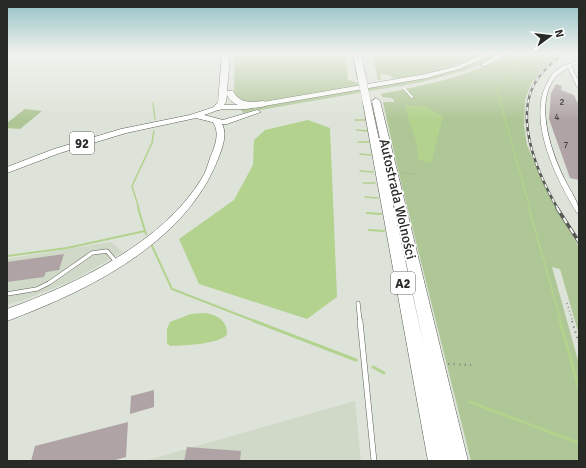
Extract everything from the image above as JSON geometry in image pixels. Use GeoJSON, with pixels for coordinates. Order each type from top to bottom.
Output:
{"type":"FeatureCollection","features":[{"type":"Feature","properties":{"kind":"highway"},"geometry":{"type":"LineString","coordinates":[[214,114],[222,102],[224,76]]}},
{"type":"Feature","properties":{"kind":"highway"},"geometry":{"type":"LineString","coordinates":[[231,76],[228,102],[234,108]]}},
{"type":"Feature","properties":{"kind":"highway","name":"Autostrada Wolności"},"geometry":{"type":"LineString","coordinates":[[365,76],[458,461]]}},
{"type":"Feature","properties":{"kind":"highway"},"geometry":{"type":"LineString","coordinates":[[230,93],[233,100],[237,102],[246,105],[263,104]]}},
{"type":"Feature","properties":{"kind":"highway","name":"Autostrada Wolności"},"geometry":{"type":"LineString","coordinates":[[371,102],[438,461]]}},
{"type":"Feature","properties":{"kind":"main road","name":"92"},"geometry":{"type":"LineString","coordinates":[[7,170],[105,136],[192,117],[214,114],[234,108],[426,76]]}},
{"type":"Feature","properties":{"kind":"main road","name":"92"},"geometry":{"type":"LineString","coordinates":[[214,114],[232,120],[252,113],[403,87],[448,76]]}},
{"type":"Feature","properties":{"kind":"main road"},"geometry":{"type":"LineString","coordinates":[[232,120],[239,114],[234,108]]}},
{"type":"Feature","properties":{"kind":"street"},"geometry":{"type":"LineString","coordinates":[[553,76],[544,95],[542,115],[547,142],[557,169],[579,211]]}},
{"type":"Feature","properties":{"kind":"street"},"geometry":{"type":"LineString","coordinates":[[574,76],[579,87]]}},
{"type":"Feature","properties":{"kind":"street"},"geometry":{"type":"LineString","coordinates":[[214,114],[221,133]]}},
{"type":"Feature","properties":{"kind":"street"},"geometry":{"type":"LineString","coordinates":[[7,315],[63,293],[118,263],[162,229],[191,202],[211,172],[221,133],[232,120]]}},
{"type":"Feature","properties":{"kind":"lane"},"geometry":{"type":"LineString","coordinates":[[403,87],[412,97]]}},
{"type":"Feature","properties":{"kind":"lane"},"geometry":{"type":"LineString","coordinates":[[7,294],[37,289],[92,253],[107,251],[118,263]]}},
{"type":"Feature","properties":{"kind":"lane"},"geometry":{"type":"LineString","coordinates":[[358,303],[374,461]]}},
{"type":"Feature","properties":{"kind":"path"},"geometry":{"type":"LineString","coordinates":[[401,173],[415,174]]}},
{"type":"Feature","properties":{"kind":"path"},"geometry":{"type":"LineString","coordinates":[[567,303],[579,343]]}},
{"type":"Feature","properties":{"kind":"path"},"geometry":{"type":"LineString","coordinates":[[448,364],[472,365]]}},
{"type":"Feature","properties":{"kind":"shaded area"},"geometry":{"type":"Polygon","coordinates":[[[234,76],[348,76],[348,80],[359,83],[360,86],[263,102],[246,103],[234,96],[234,76]]]}},
{"type":"Feature","properties":{"kind":"shaded area"},"geometry":{"type":"Polygon","coordinates":[[[377,76],[380,76],[381,80],[378,80],[377,76]]]}},
{"type":"Feature","properties":{"kind":"shaded area"},"geometry":{"type":"Polygon","coordinates":[[[390,76],[412,76],[394,79],[390,76]]]}},
{"type":"Feature","properties":{"kind":"shaded area"},"geometry":{"type":"Polygon","coordinates":[[[421,76],[445,76],[422,82],[243,113],[241,109],[357,90],[421,76]]]}},
{"type":"Feature","properties":{"kind":"shaded area"},"geometry":{"type":"Polygon","coordinates":[[[456,76],[537,76],[531,84],[525,100],[524,126],[527,145],[544,185],[579,247],[579,335],[560,269],[552,267],[579,364],[579,461],[471,461],[398,170],[383,102],[394,102],[394,100],[391,98],[382,97],[381,94],[456,76]]]}},
{"type":"Feature","properties":{"kind":"shaded area"},"geometry":{"type":"Polygon","coordinates":[[[405,105],[426,107],[443,116],[432,161],[427,163],[418,159],[417,145],[405,105]]]}},
{"type":"Feature","properties":{"kind":"shaded area"},"geometry":{"type":"Polygon","coordinates":[[[25,109],[42,111],[20,129],[7,128],[7,123],[25,109]]]}},
{"type":"Feature","properties":{"kind":"shaded area"},"geometry":{"type":"Polygon","coordinates":[[[308,120],[330,128],[337,297],[307,319],[199,284],[179,239],[234,200],[253,165],[254,140],[265,130],[308,120]]]}},
{"type":"Feature","properties":{"kind":"shaded area"},"geometry":{"type":"Polygon","coordinates":[[[111,242],[123,252],[71,281],[21,301],[7,304],[7,259],[111,242]]]}},
{"type":"Feature","properties":{"kind":"shaded area"},"geometry":{"type":"Polygon","coordinates":[[[203,313],[217,316],[226,325],[227,335],[208,343],[170,346],[167,343],[167,329],[170,322],[191,314],[203,313]]]}},
{"type":"Feature","properties":{"kind":"shaded area"},"geometry":{"type":"Polygon","coordinates":[[[355,401],[361,461],[144,461],[355,401]]]}},
{"type":"Feature","properties":{"kind":"building"},"geometry":{"type":"Polygon","coordinates":[[[556,84],[562,86],[561,90],[574,95],[577,102],[579,102],[579,180],[570,178],[549,119],[551,93],[556,84]]]}},
{"type":"Feature","properties":{"kind":"building"},"geometry":{"type":"Polygon","coordinates":[[[64,254],[59,270],[46,272],[44,277],[7,282],[7,262],[64,254]]]}},
{"type":"Feature","properties":{"kind":"building"},"geometry":{"type":"Polygon","coordinates":[[[154,390],[154,407],[130,414],[131,396],[154,390]]]}},
{"type":"Feature","properties":{"kind":"building"},"geometry":{"type":"Polygon","coordinates":[[[128,422],[126,457],[112,461],[31,461],[35,446],[128,422]]]}},
{"type":"Feature","properties":{"kind":"building"},"geometry":{"type":"Polygon","coordinates":[[[187,447],[241,451],[240,461],[184,461],[187,447]]]}},
{"type":"Feature","properties":{"kind":"waterway"},"geometry":{"type":"LineString","coordinates":[[510,76],[497,90],[530,209]]}},
{"type":"Feature","properties":{"kind":"waterway"},"geometry":{"type":"LineString","coordinates":[[153,103],[155,119]]}},
{"type":"Feature","properties":{"kind":"waterway"},"geometry":{"type":"LineString","coordinates":[[355,120],[365,120]]}},
{"type":"Feature","properties":{"kind":"waterway"},"geometry":{"type":"LineString","coordinates":[[357,130],[367,131]]}},
{"type":"Feature","properties":{"kind":"waterway"},"geometry":{"type":"LineString","coordinates":[[139,209],[132,186],[152,143],[154,131]]}},
{"type":"Feature","properties":{"kind":"waterway"},"geometry":{"type":"LineString","coordinates":[[358,142],[369,142]]}},
{"type":"Feature","properties":{"kind":"waterway"},"geometry":{"type":"LineString","coordinates":[[360,154],[371,155]]}},
{"type":"Feature","properties":{"kind":"waterway"},"geometry":{"type":"LineString","coordinates":[[360,171],[373,172]]}},
{"type":"Feature","properties":{"kind":"waterway"},"geometry":{"type":"LineString","coordinates":[[363,183],[375,183]]}},
{"type":"Feature","properties":{"kind":"waterway"},"geometry":{"type":"LineString","coordinates":[[365,197],[378,198]]}},
{"type":"Feature","properties":{"kind":"waterway"},"geometry":{"type":"LineString","coordinates":[[138,208],[146,234]]}},
{"type":"Feature","properties":{"kind":"waterway"},"geometry":{"type":"LineString","coordinates":[[529,208],[561,322]]}},
{"type":"Feature","properties":{"kind":"waterway"},"geometry":{"type":"LineString","coordinates":[[367,213],[381,214]]}},
{"type":"Feature","properties":{"kind":"waterway"},"geometry":{"type":"LineString","coordinates":[[369,230],[384,231]]}},
{"type":"Feature","properties":{"kind":"waterway"},"geometry":{"type":"LineString","coordinates":[[7,256],[67,248],[145,231]]}},
{"type":"Feature","properties":{"kind":"waterway"},"geometry":{"type":"LineString","coordinates":[[152,246],[172,289],[257,322]]}},
{"type":"Feature","properties":{"kind":"waterway"},"geometry":{"type":"LineString","coordinates":[[254,321],[356,360]]}},
{"type":"Feature","properties":{"kind":"waterway"},"geometry":{"type":"LineString","coordinates":[[560,321],[579,389]]}},
{"type":"Feature","properties":{"kind":"waterway"},"geometry":{"type":"LineString","coordinates":[[373,367],[384,373]]}},
{"type":"Feature","properties":{"kind":"waterway"},"geometry":{"type":"LineString","coordinates":[[470,402],[579,443]]}},
{"type":"Feature","properties":{"kind":"railway"},"geometry":{"type":"LineString","coordinates":[[540,76],[532,88],[528,105],[527,123],[535,160],[542,178],[558,209]]}},
{"type":"Feature","properties":{"kind":"railway"},"geometry":{"type":"LineString","coordinates":[[557,208],[579,242]]}}]}
